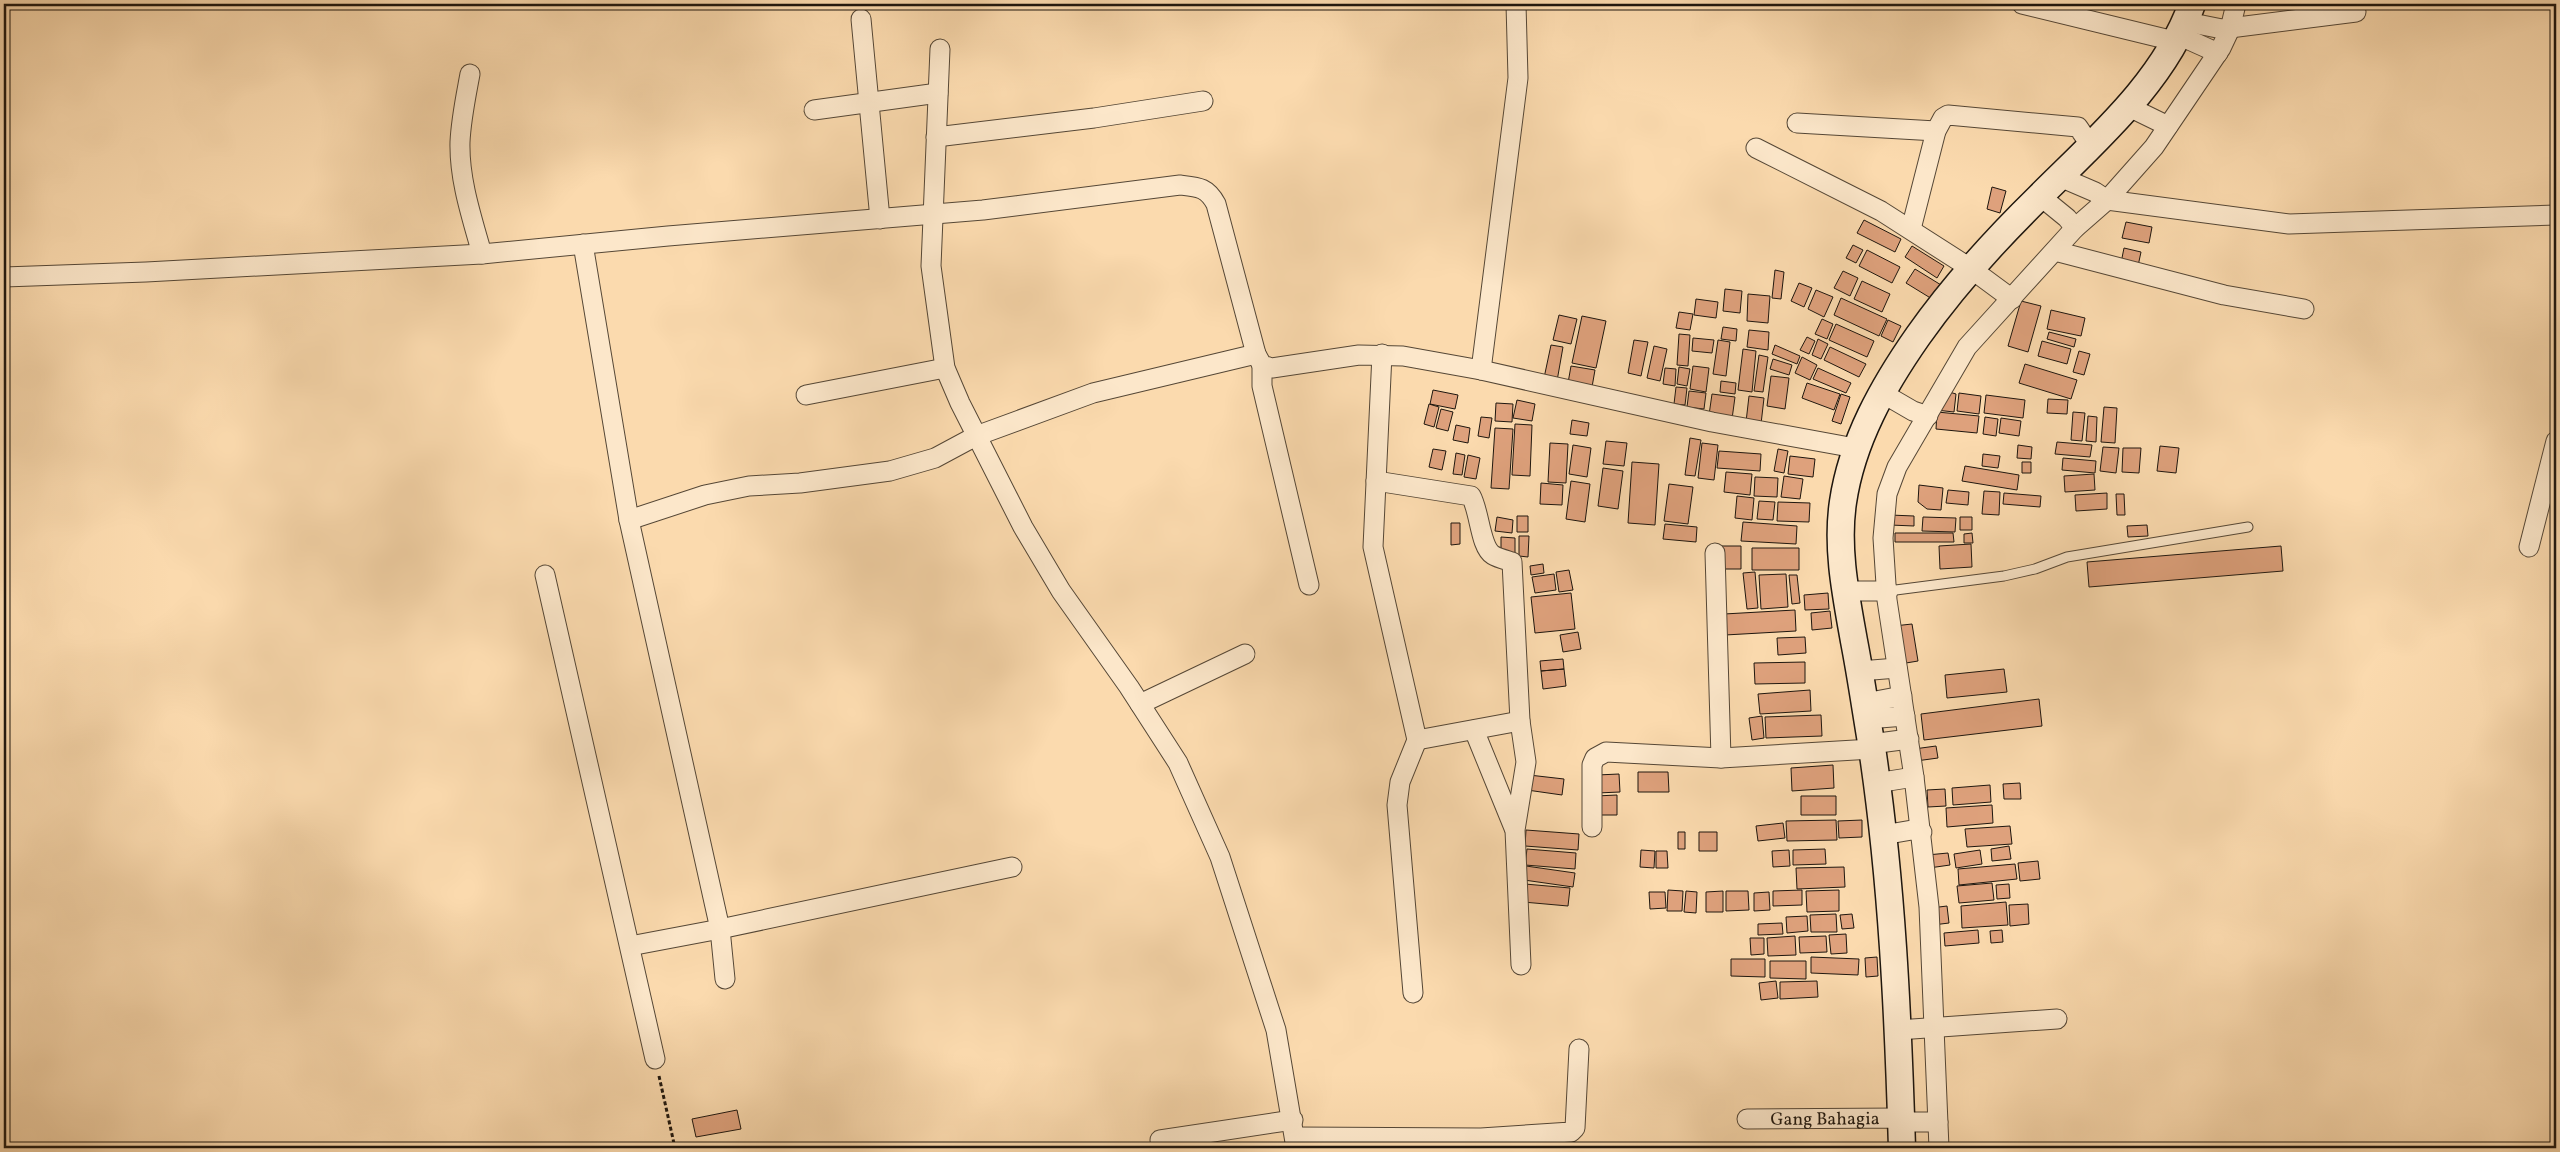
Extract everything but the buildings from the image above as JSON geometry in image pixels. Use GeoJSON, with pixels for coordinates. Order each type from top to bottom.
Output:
{"type":"FeatureCollection","features":[{"type":"Feature","properties":{"kind":"street"},"geometry":{"type":"LineString","coordinates":[[1481,370],[1518,78],[1516,4]]}},
{"type":"Feature","properties":{"kind":"street"},"geometry":{"type":"LineString","coordinates":[[2022,4],[2187,28],[2226,29],[2356,12]]}},
{"type":"Feature","properties":{"kind":"street"},"geometry":{"type":"LineString","coordinates":[[1902,1148],[1917,1029],[1932,940],[1903,832],[1882,782],[1879,669],[1887,600],[1883,538],[1887,494],[1920,414],[1967,347],[2006,295],[2055,251],[2071,223],[2154,147],[2164,125],[2215,51],[2236,4]]}},
{"type":"Feature","properties":{"kind":"street"},"geometry":{"type":"LineString","coordinates":[[861,19],[880,219]]}},
{"type":"Feature","properties":{"kind":"street"},"geometry":{"type":"LineString","coordinates":[[2187,28],[2215,51]]}},
{"type":"Feature","properties":{"kind":"street"},"geometry":{"type":"LineString","coordinates":[[1899,706],[1879,669],[1851,591],[1841,535],[1843,503],[1855,448],[1887,396],[1918,336],[1975,272],[2067,180],[2091,146],[2135,111],[2146,84],[2187,28]]}},
{"type":"Feature","properties":{"kind":"street"},"geometry":{"type":"LineString","coordinates":[[940,49],[931,266],[945,368],[976,436],[1023,527],[1061,591],[1140,704],[1178,763],[1220,858],[1276,1030],[1295,1135]]}},
{"type":"Feature","properties":{"kind":"street"},"geometry":{"type":"LineString","coordinates":[[470,74],[460,134],[461,167],[482,254]]}},
{"type":"Feature","properties":{"kind":"street"},"geometry":{"type":"LineString","coordinates":[[814,110],[938,93]]}},
{"type":"Feature","properties":{"kind":"street"},"geometry":{"type":"LineString","coordinates":[[936,137],[1094,118],[1203,101]]}},
{"type":"Feature","properties":{"kind":"street"},"geometry":{"type":"LineString","coordinates":[[2135,111],[2164,125]]}},
{"type":"Feature","properties":{"kind":"street"},"geometry":{"type":"LineString","coordinates":[[1911,230],[1936,131],[1943,118],[1953,114],[2007,122],[2078,127],[2091,146]]}},
{"type":"Feature","properties":{"kind":"street"},"geometry":{"type":"LineString","coordinates":[[1797,123],[1936,131]]}},
{"type":"Feature","properties":{"kind":"street"},"geometry":{"type":"LineString","coordinates":[[1756,148],[1881,211],[1975,272],[2006,295]]}},
{"type":"Feature","properties":{"kind":"street"},"geometry":{"type":"LineString","coordinates":[[2067,180],[2101,196],[2289,224],[2556,216]]}},
{"type":"Feature","properties":{"kind":"street"},"geometry":{"type":"LineString","coordinates":[[4,277],[146,272],[482,254],[934,214],[1180,185],[1203,188],[1210,194],[1216,204],[1259,359],[1262,386],[1309,585]]}},
{"type":"Feature","properties":{"kind":"street"},"geometry":{"type":"LineString","coordinates":[[2046,200],[2071,223]]}},
{"type":"Feature","properties":{"kind":"street"},"geometry":{"type":"LineString","coordinates":[[584,244],[629,520],[720,930],[725,979]]}},
{"type":"Feature","properties":{"kind":"street"},"geometry":{"type":"LineString","coordinates":[[2055,251],[2224,294],[2304,309]]}},
{"type":"Feature","properties":{"kind":"street"},"geometry":{"type":"LineString","coordinates":[[1382,354],[1373,547],[1417,740],[1400,782],[1397,805],[1413,993]]}},
{"type":"Feature","properties":{"kind":"street"},"geometry":{"type":"LineString","coordinates":[[629,520],[705,495],[749,486],[800,483],[890,471],[935,458],[976,436],[1093,393],[1259,359],[1272,368],[1359,355],[1382,354],[1481,370],[1712,422],[1855,448]]}},
{"type":"Feature","properties":{"kind":"street"},"geometry":{"type":"LineString","coordinates":[[806,396],[945,368]]}},
{"type":"Feature","properties":{"kind":"street"},"geometry":{"type":"LineString","coordinates":[[1887,396],[1920,414]]}},
{"type":"Feature","properties":{"kind":"street"},"geometry":{"type":"LineString","coordinates":[[2529,547],[2556,441]]}},
{"type":"Feature","properties":{"kind":"street"},"geometry":{"type":"LineString","coordinates":[[1376,481],[1471,496],[1477,507],[1482,535],[1489,551],[1494,556],[1512,562],[1520,721],[1526,762],[1515,830],[1521,965]]}},
{"type":"Feature","properties":{"kind":"street"},"geometry":{"type":"LineString","coordinates":[[1715,553],[1720,758]]}},
{"type":"Feature","properties":{"kind":"street"},"geometry":{"type":"LineString","coordinates":[[545,575],[655,1059]]}},
{"type":"Feature","properties":{"kind":"street"},"geometry":{"type":"LineString","coordinates":[[1851,591],[1885,591]]}},
{"type":"Feature","properties":{"kind":"street"},"geometry":{"type":"LineString","coordinates":[[1140,704],[1245,654]]}},
{"type":"Feature","properties":{"kind":"street"},"geometry":{"type":"LineString","coordinates":[[1880,728],[1899,706]]}},
{"type":"Feature","properties":{"kind":"street"},"geometry":{"type":"LineString","coordinates":[[1592,827],[1592,765],[1595,758],[1606,752],[1720,758],[1880,728],[1899,706]]}},
{"type":"Feature","properties":{"kind":"street"},"geometry":{"type":"LineString","coordinates":[[1417,740],[1520,721]]}},
{"type":"Feature","properties":{"kind":"street"},"geometry":{"type":"LineString","coordinates":[[1880,728],[1910,779],[1903,832],[1894,950],[1917,1029],[1939,1148]]}},
{"type":"Feature","properties":{"kind":"street"},"geometry":{"type":"LineString","coordinates":[[1474,730],[1515,830]]}},
{"type":"Feature","properties":{"kind":"street"},"geometry":{"type":"LineString","coordinates":[[1882,782],[1910,779]]}},
{"type":"Feature","properties":{"kind":"street"},"geometry":{"type":"LineString","coordinates":[[630,946],[720,930],[1012,867]]}},
{"type":"Feature","properties":{"kind":"street"},"geometry":{"type":"LineString","coordinates":[[1917,1029],[2056,1019]]}},
{"type":"Feature","properties":{"kind":"street"},"geometry":{"type":"LineString","coordinates":[[1160,1140],[1295,1135],[1481,1138],[1571,1132],[1575,1128],[1579,1049]]}},
{"type":"Feature","properties":{"kind":"street","name":"Gang Bahagia"},"geometry":{"type":"LineString","coordinates":[[1747,1119],[1907,1120],[1935,1122]]}},
{"type":"Feature","properties":{"kind":"lane"},"geometry":{"type":"LineString","coordinates":[[1885,591],[2004,576],[2036,569],[2066,557],[2248,527]]}},
{"type":"Feature","properties":{"kind":"path"},"geometry":{"type":"LineString","coordinates":[[655,1059],[675,1148]]}}]}
